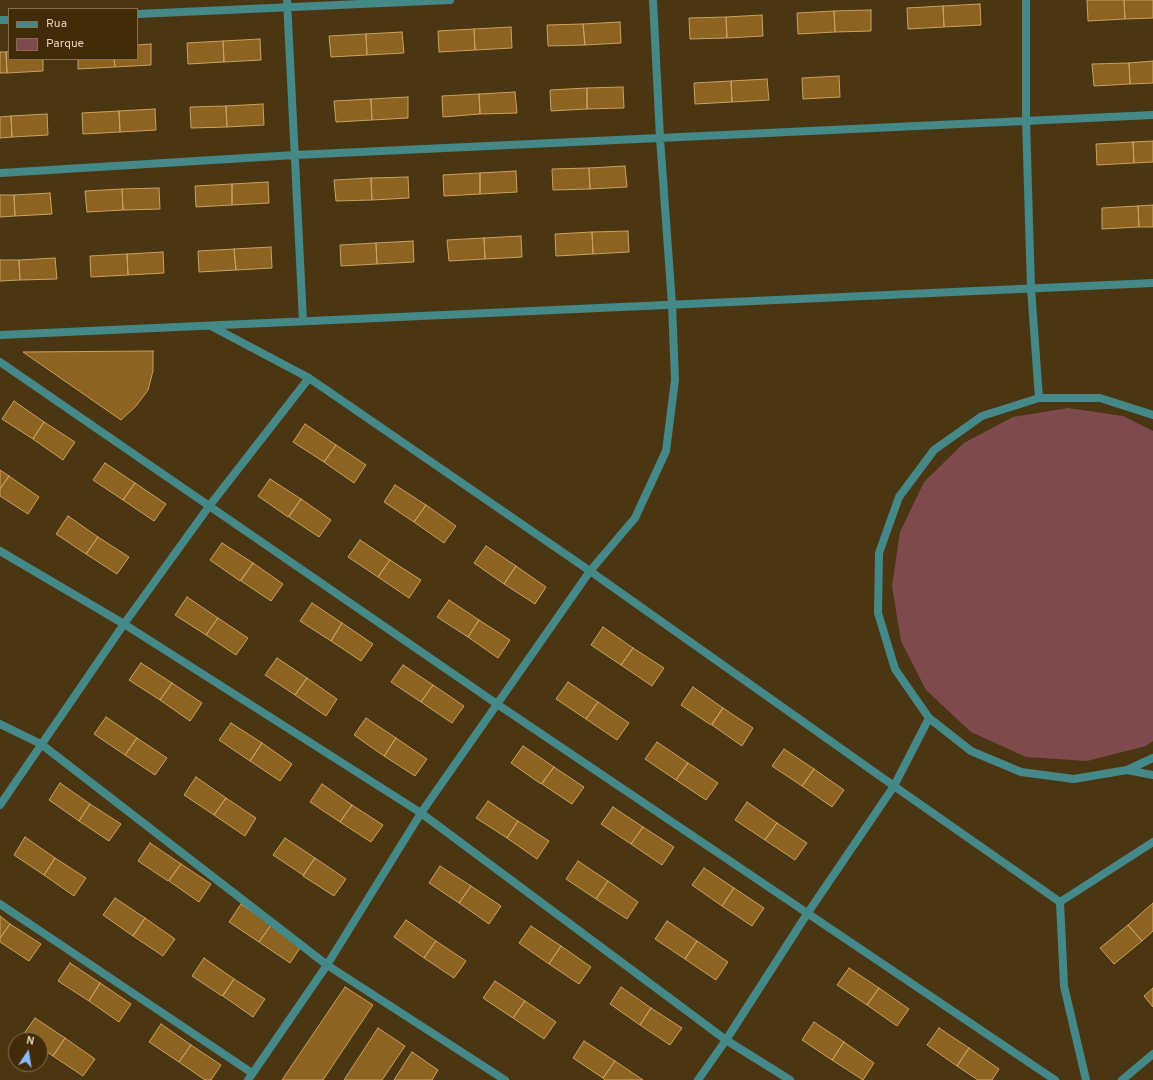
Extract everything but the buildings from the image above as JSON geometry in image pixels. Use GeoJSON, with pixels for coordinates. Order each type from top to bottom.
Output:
{"type":"FeatureCollection","features":[{"type":"Feature","properties":{"kind":"street"},"geometry":{"type":"LineString","coordinates":[[138,14],[287,4],[450,0]]}},
{"type":"Feature","properties":{"kind":"street"},"geometry":{"type":"LineString","coordinates":[[0,904],[250,1077],[327,965],[420,813],[590,571],[635,518],[666,451],[675,380],[672,304],[660,138],[653,0]]}},
{"type":"Feature","properties":{"kind":"street"},"geometry":{"type":"LineString","coordinates":[[1026,0],[1026,121],[1031,288],[1038,398]]}},
{"type":"Feature","properties":{"kind":"street"},"geometry":{"type":"LineString","coordinates":[[287,4],[303,321]]}},
{"type":"Feature","properties":{"kind":"street"},"geometry":{"type":"LineString","coordinates":[[0,173],[295,155],[1153,115]]}},
{"type":"Feature","properties":{"kind":"street"},"geometry":{"type":"LineString","coordinates":[[0,335],[1153,283]]}},
{"type":"Feature","properties":{"kind":"street"},"geometry":{"type":"LineString","coordinates":[[210,325],[309,378],[590,571],[1060,902]]}},
{"type":"Feature","properties":{"kind":"street"},"geometry":{"type":"LineString","coordinates":[[0,362],[210,505],[497,704],[1055,1080]]}},
{"type":"Feature","properties":{"kind":"street"},"geometry":{"type":"LineString","coordinates":[[0,805],[124,624],[210,505],[309,378]]}},
{"type":"Feature","properties":{"kind":"street"},"geometry":{"type":"LineString","coordinates":[[1153,416],[1100,398],[1038,398],[982,416],[934,450],[898,498],[891,518],[879,553],[878,613],[895,669],[929,718],[971,751],[1020,772],[1074,779],[1127,770],[1153,758]]}},
{"type":"Feature","properties":{"kind":"street"},"geometry":{"type":"LineString","coordinates":[[0,550],[124,624],[420,813],[726,1040],[790,1080]]}},
{"type":"Feature","properties":{"kind":"street"},"geometry":{"type":"LineString","coordinates":[[698,1080],[726,1040],[807,914],[894,786],[929,718]]}},
{"type":"Feature","properties":{"kind":"street"},"geometry":{"type":"LineString","coordinates":[[0,724],[41,744],[327,965],[505,1080]]}},
{"type":"Feature","properties":{"kind":"street"},"geometry":{"type":"LineString","coordinates":[[1127,770],[1153,775]]}},
{"type":"Feature","properties":{"kind":"street"},"geometry":{"type":"LineString","coordinates":[[1060,902],[1153,842]]}},
{"type":"Feature","properties":{"kind":"street"},"geometry":{"type":"LineString","coordinates":[[1060,902],[1064,986],[1086,1080]]}},
{"type":"Feature","properties":{"kind":"street"},"geometry":{"type":"LineString","coordinates":[[1123,1080],[1153,1054]]}},
{"type":"Feature","properties":{"kind":"green space"},"geometry":{"type":"Polygon","coordinates":[[[1068,408],[1123,416],[1153,431],[1153,741],[1146,746],[1087,761],[1026,757],[971,732],[926,690],[901,641],[892,586],[900,532],[924,482],[964,443],[1013,417],[1068,408]]]}}]}
